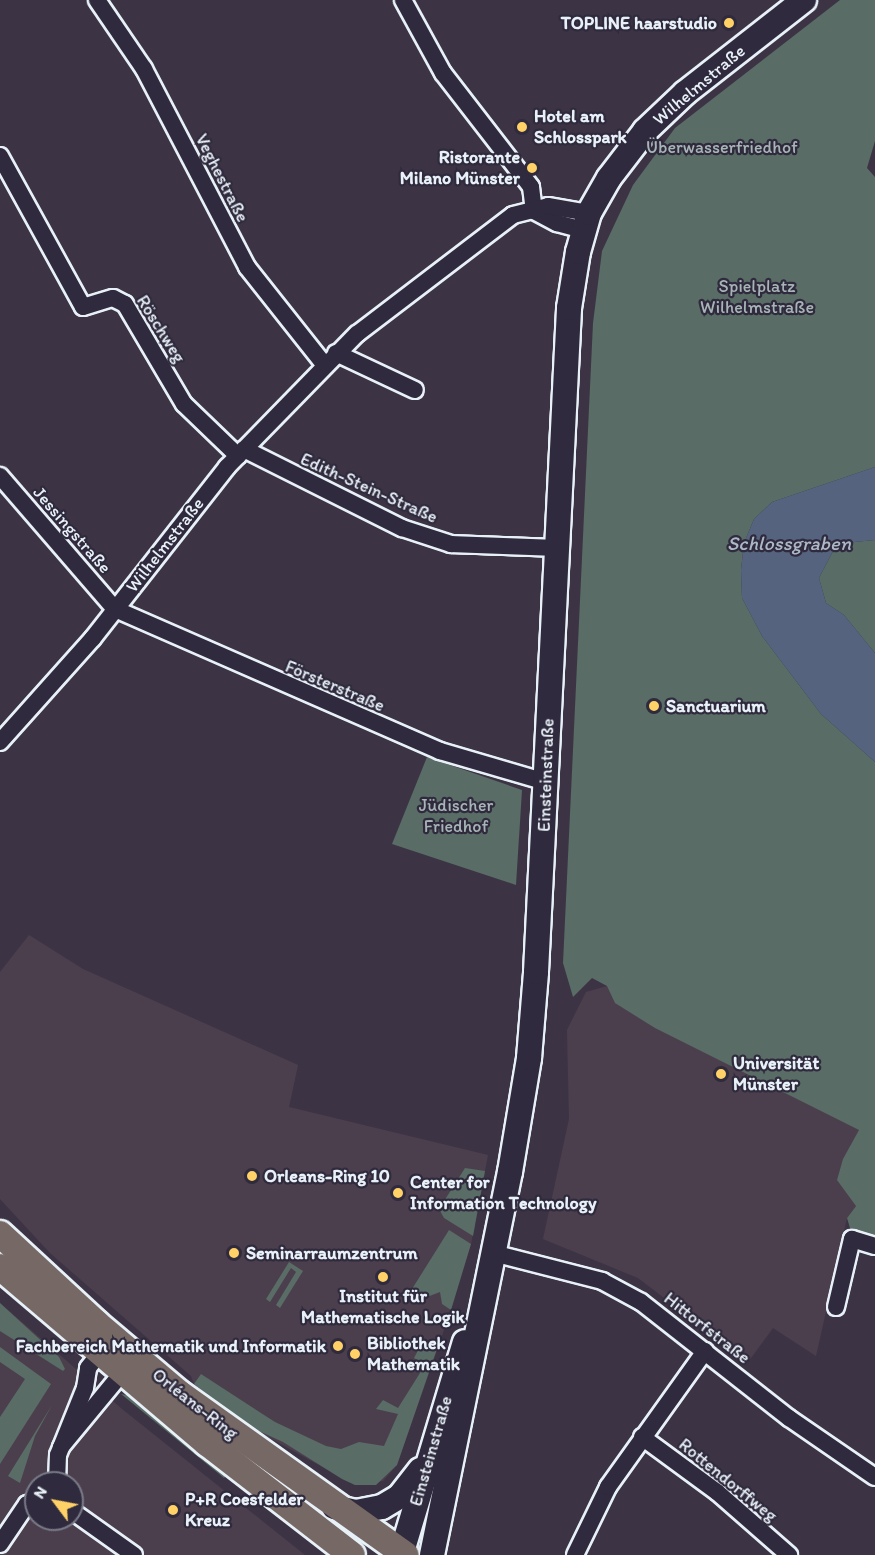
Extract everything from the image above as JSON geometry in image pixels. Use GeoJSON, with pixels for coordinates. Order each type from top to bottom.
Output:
{"type":"FeatureCollection","features":[{"type":"Feature","properties":{"kind":"main road","name":"Wilhelmstraße"},"geometry":{"type":"LineString","coordinates":[[587,222],[619,165],[663,113],[804,0]]}},
{"type":"Feature","properties":{"kind":"main road","name":"Einsteinstraße"},"geometry":{"type":"LineString","coordinates":[[432,1555],[474,1358],[478,1316],[493,1253],[529,1058],[546,782],[569,308],[587,222]]}},
{"type":"Feature","properties":{"kind":"main road","name":"Orléans-Ring"},"geometry":{"type":"LineString","coordinates":[[0,1234],[124,1347],[180,1394],[334,1507],[403,1554]]}},
{"type":"Feature","properties":{"kind":"main road","name":"Orléans-Ring"},"geometry":{"type":"LineString","coordinates":[[0,1267],[93,1361],[122,1373],[352,1555]]}},
{"type":"Feature","properties":{"kind":"main road","name":"Einsteinstraße"},"geometry":{"type":"LineString","coordinates":[[403,1554],[453,1376],[478,1316]]}},
{"type":"Feature","properties":{"kind":"main road"},"geometry":{"type":"LineString","coordinates":[[334,1507],[364,1511],[393,1502],[414,1479],[432,1446]]}},
{"type":"Feature","properties":{"kind":"street","name":"Veghestraße"},"geometry":{"type":"LineString","coordinates":[[97,0],[144,69],[247,267],[330,359]]}},
{"type":"Feature","properties":{"kind":"street"},"geometry":{"type":"LineString","coordinates":[[403,0],[443,73],[531,187],[534,211]]}},
{"type":"Feature","properties":{"kind":"street","name":"Röschweg"},"geometry":{"type":"LineString","coordinates":[[0,156],[82,307],[112,298],[125,304],[184,404],[241,452]]}},
{"type":"Feature","properties":{"kind":"street","name":"Wilhelmstraße"},"geometry":{"type":"LineString","coordinates":[[0,742],[53,685],[241,452],[330,359],[408,291],[513,215],[548,206],[587,222]]}},
{"type":"Feature","properties":{"kind":"street"},"geometry":{"type":"LineString","coordinates":[[330,359],[415,390]]}},
{"type":"Feature","properties":{"kind":"street","name":"Edith-Stein-Straße"},"geometry":{"type":"LineString","coordinates":[[241,452],[402,528],[451,544],[556,548]]}},
{"type":"Feature","properties":{"kind":"street","name":"Jessingstraße"},"geometry":{"type":"LineString","coordinates":[[0,476],[115,609]]}},
{"type":"Feature","properties":{"kind":"street","name":"Försterstraße"},"geometry":{"type":"LineString","coordinates":[[115,609],[440,751],[546,782]]}},
{"type":"Feature","properties":{"kind":"street"},"geometry":{"type":"LineString","coordinates":[[836,1307],[852,1239],[875,1246]]}},
{"type":"Feature","properties":{"kind":"street","name":"Hittorfstraße"},"geometry":{"type":"LineString","coordinates":[[493,1253],[602,1281],[642,1302],[789,1418],[875,1477]]}},
{"type":"Feature","properties":{"kind":"street"},"geometry":{"type":"LineString","coordinates":[[56,1471],[61,1447],[93,1361],[124,1347],[122,1373],[61,1447]]}},
{"type":"Feature","properties":{"kind":"street"},"geometry":{"type":"LineString","coordinates":[[575,1555],[608,1487],[705,1351]]}},
{"type":"Feature","properties":{"kind":"street","name":"Rottendorffweg"},"geometry":{"type":"LineString","coordinates":[[642,1437],[717,1492],[789,1555]]}},
{"type":"Feature","properties":{"kind":"street"},"geometry":{"type":"LineString","coordinates":[[0,1544],[24,1508]]}},
{"type":"Feature","properties":{"kind":"street"},"geometry":{"type":"LineString","coordinates":[[84,1520],[134,1555]]}},
{"type":"Feature","properties":{"kind":"shaded area","name":"Universität Münster"},"geometry":{"type":"Polygon","coordinates":[[[875,817],[875,1180],[847,1218],[816,1356],[773,1328],[748,1362],[638,1278],[543,1239],[569,1119],[567,1030],[586,992],[607,986],[875,817]]]}},
{"type":"Feature","properties":{"kind":"shaded area"},"geometry":{"type":"Polygon","coordinates":[[[29,935],[83,969],[298,1065],[289,1107],[488,1155],[471,1244],[451,1310],[397,1465],[383,1481],[355,1485],[248,1426],[194,1384],[191,1376],[50,1253],[0,1199],[0,972],[29,935]]]}},
{"type":"Feature","properties":{"kind":"shaded area"},"geometry":{"type":"Polygon","coordinates":[[[0,1303],[122,1409],[305,1555],[0,1555],[0,1303]]]}},
{"type":"Feature","properties":{"kind":"green space"},"geometry":{"type":"Polygon","coordinates":[[[840,0],[875,0],[875,141],[867,168],[875,177],[875,467],[772,502],[754,519],[744,543],[741,570],[742,598],[762,636],[821,714],[875,762],[875,1243],[852,1235],[847,1218],[856,1206],[837,1180],[843,1159],[859,1130],[655,1028],[615,1003],[607,986],[592,978],[573,997],[563,963],[593,323],[602,251],[633,185],[675,128],[840,0]]]}},
{"type":"Feature","properties":{"kind":"green space"},"geometry":{"type":"Polygon","coordinates":[[[875,540],[875,653],[844,615],[826,603],[819,578],[832,553],[854,542],[875,540]]]}},
{"type":"Feature","properties":{"kind":"green space","name":"Jüdischer Friedhof"},"geometry":{"type":"Polygon","coordinates":[[[427,757],[522,790],[516,885],[392,844],[427,757]]]}},
{"type":"Feature","properties":{"kind":"green space"},"geometry":{"type":"Polygon","coordinates":[[[465,1168],[485,1171],[473,1236],[444,1218],[439,1209],[465,1168]]]}},
{"type":"Feature","properties":{"kind":"green space"},"geometry":{"type":"Polygon","coordinates":[[[449,1230],[471,1244],[451,1310],[442,1304],[440,1292],[414,1302],[407,1297],[449,1230]]]}},
{"type":"Feature","properties":{"kind":"green space"},"geometry":{"type":"Polygon","coordinates":[[[289,1262],[303,1271],[280,1308],[276,1305],[296,1272],[291,1268],[270,1302],[266,1299],[289,1262]]]}},
{"type":"Feature","properties":{"kind":"green space"},"geometry":{"type":"Polygon","coordinates":[[[0,1303],[59,1357],[65,1369],[63,1371],[0,1331],[0,1303]]]}},
{"type":"Feature","properties":{"kind":"green space"},"geometry":{"type":"Polygon","coordinates":[[[423,1341],[437,1349],[397,1465],[376,1485],[355,1485],[342,1479],[283,1442],[248,1426],[194,1384],[201,1374],[275,1422],[326,1446],[341,1449],[359,1442],[384,1446],[398,1414],[376,1409],[383,1400],[398,1408],[425,1365],[414,1358],[423,1341]]]}},
{"type":"Feature","properties":{"kind":"green space"},"geometry":{"type":"Polygon","coordinates":[[[0,1347],[51,1384],[0,1464],[0,1417],[25,1379],[0,1362],[0,1347]]]}},
{"type":"Feature","properties":{"kind":"green space"},"geometry":{"type":"Polygon","coordinates":[[[121,1394],[136,1397],[226,1476],[224,1478],[121,1394]]]}},
{"type":"Feature","properties":{"kind":"green space"},"geometry":{"type":"Polygon","coordinates":[[[52,1405],[35,1436],[20,1483],[8,1476],[52,1405]]]}},
{"type":"Feature","properties":{"kind":"water","name":"Schlossgraben"},"geometry":{"type":"Polygon","coordinates":[[[875,467],[875,540],[854,542],[832,553],[819,578],[826,603],[844,615],[875,653],[875,762],[821,714],[762,636],[742,598],[741,570],[744,543],[754,519],[772,502],[875,467]]]}},
{"type":"Feature","properties":{"kind":"place","name":"TOPLINE haarstudio"},"geometry":{"type":"Point","coordinates":[729,23]}},
{"type":"Feature","properties":{"kind":"place","name":"Hotel am Schlosspark"},"geometry":{"type":"Point","coordinates":[522,127]}},
{"type":"Feature","properties":{"kind":"place","name":"Ristorante Milano Münster"},"geometry":{"type":"Point","coordinates":[532,168]}},
{"type":"Feature","properties":{"kind":"place","name":"Sanctuarium"},"geometry":{"type":"Point","coordinates":[654,706]}},
{"type":"Feature","properties":{"kind":"place","name":"Universität Münster"},"geometry":{"type":"Point","coordinates":[721,1074]}},
{"type":"Feature","properties":{"kind":"place","name":"Orleans-Ring 10"},"geometry":{"type":"Point","coordinates":[252,1176]}},
{"type":"Feature","properties":{"kind":"place","name":"Center for Information Technology"},"geometry":{"type":"Point","coordinates":[398,1193]}},
{"type":"Feature","properties":{"kind":"place","name":"Seminarraumzentrum"},"geometry":{"type":"Point","coordinates":[234,1253]}},
{"type":"Feature","properties":{"kind":"place","name":"Institut für Mathematische Logik"},"geometry":{"type":"Point","coordinates":[383,1277]}},
{"type":"Feature","properties":{"kind":"place","name":"Fachbereich Mathematik und Informatik"},"geometry":{"type":"Point","coordinates":[338,1346]}},
{"type":"Feature","properties":{"kind":"place","name":"Bibliothek Mathematik"},"geometry":{"type":"Point","coordinates":[355,1354]}},
{"type":"Feature","properties":{"kind":"place","name":"P+R Coesfelder Kreuz"},"geometry":{"type":"Point","coordinates":[173,1510]}},
{"type":"Feature","properties":{"kind":"park label","name":"Überwasserfriedhof"},"geometry":{"type":"Point","coordinates":[722,147]}},
{"type":"Feature","properties":{"kind":"park label","name":"Spielplatz Wilhelmstraße"},"geometry":{"type":"Point","coordinates":[757,297]}}]}
